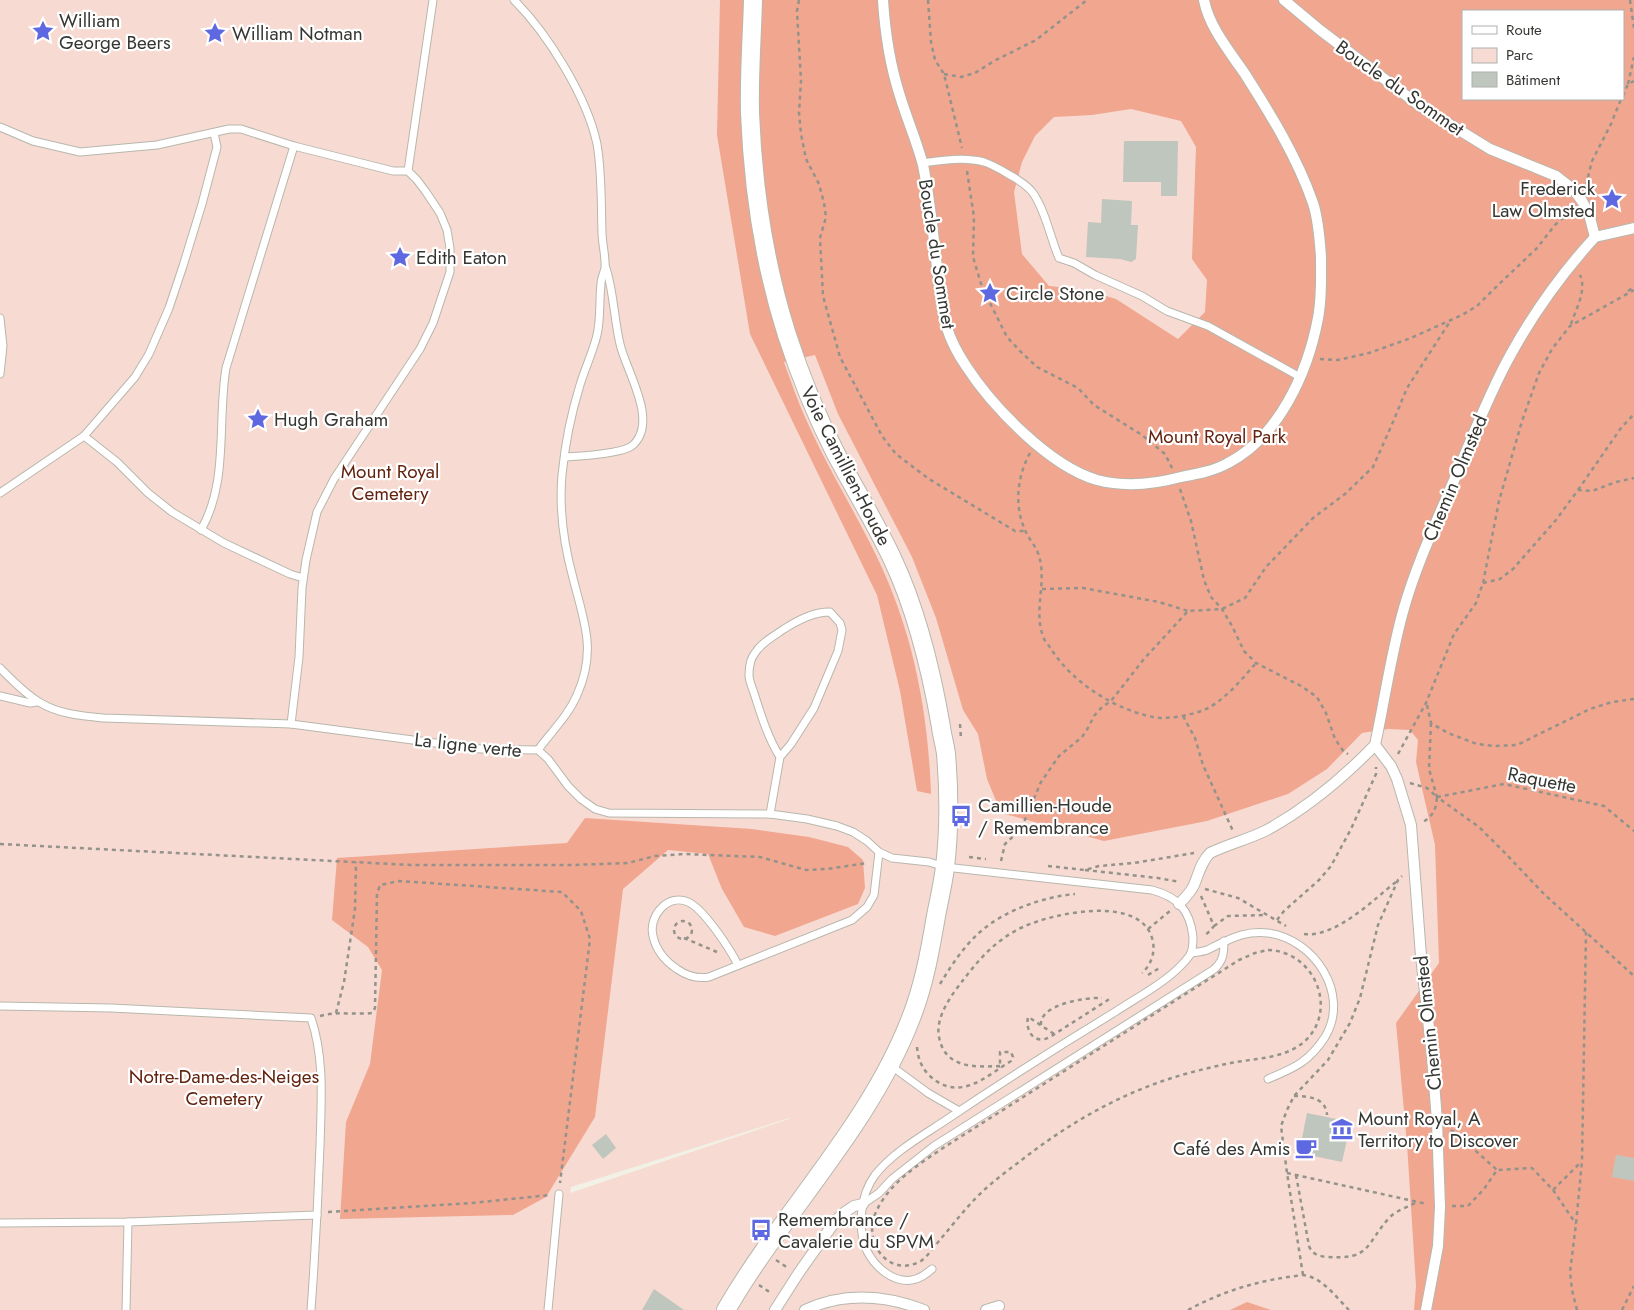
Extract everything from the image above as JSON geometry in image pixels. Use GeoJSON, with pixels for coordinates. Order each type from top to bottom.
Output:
{"type":"FeatureCollection","features":[{"type":"Feature","properties":{"kind":"street","name":"Voie Camillien-Houde"},"geometry":{"type":"LineString","coordinates":[[753,0],[750,112],[753,162],[763,236],[772,280],[790,342],[817,414],[840,462],[885,544],[906,590],[933,680],[946,750]]}},
{"type":"Feature","properties":{"kind":"street","name":"Voie Camillien-Houde"},"geometry":{"type":"LineString","coordinates":[[726,1310],[764,1252],[840,1145],[890,1065],[911,1017],[929,960],[945,867],[947,807],[946,750],[949,729],[933,649],[900,556],[846,456],[821,403],[796,335],[778,273],[768,220],[760,145],[758,84],[761,0]]}},
{"type":"Feature","properties":{"kind":"street","name":"Boucle du Sommet"},"geometry":{"type":"LineString","coordinates":[[883,0],[894,73],[922,163],[931,216],[942,307],[956,350],[988,396],[1035,443],[1080,474],[1096,480],[1127,484],[1150,483],[1177,478],[1226,465],[1247,452],[1260,440],[1281,413],[1300,377],[1310,350],[1318,318],[1321,254],[1314,206],[1297,166],[1268,110],[1218,33],[1206,9],[1204,0]]}},
{"type":"Feature","properties":{"kind":"street","name":"Boucle du Sommet"},"geometry":{"type":"LineString","coordinates":[[1284,0],[1320,30],[1420,106],[1490,149],[1556,176],[1574,190],[1582,201],[1589,214],[1594,237]]}},
{"type":"Feature","properties":{"kind":"street"},"geometry":{"type":"LineString","coordinates":[[1594,237],[1634,228]]}},
{"type":"Feature","properties":{"kind":"street","name":"Chemin Olmsted"},"geometry":{"type":"LineString","coordinates":[[1426,1310],[1438,1246],[1440,1207],[1437,1121],[1419,940],[1412,829],[1397,779],[1391,766],[1375,745],[1397,632],[1404,606],[1426,548],[1500,375],[1523,334],[1573,261],[1594,237]]}},
{"type":"Feature","properties":{"kind":"street"},"geometry":{"type":"LineString","coordinates":[[1179,904],[1189,894],[1204,859],[1210,853],[1267,830],[1301,809],[1340,779],[1375,745]]}},
{"type":"Feature","properties":{"kind":"street"},"geometry":{"type":"LineString","coordinates":[[775,1310],[836,1220],[854,1206],[863,1204]]}},
{"type":"Feature","properties":{"kind":"street"},"geometry":{"type":"LineString","coordinates":[[805,1310],[825,1302],[872,1297],[900,1302],[924,1310]]}},
{"type":"Feature","properties":{"kind":"street"},"geometry":{"type":"LineString","coordinates":[[986,1310],[1000,1306]]}},
{"type":"Feature","properties":{"kind":"lane"},"geometry":{"type":"LineString","coordinates":[[408,172],[433,0]]}},
{"type":"Feature","properties":{"kind":"lane"},"geometry":{"type":"LineString","coordinates":[[514,0],[528,14],[544,36],[574,84],[592,127],[597,146],[600,177],[602,244],[605,267],[610,282],[620,345],[642,410],[642,434],[632,446],[617,452],[565,457]]}},
{"type":"Feature","properties":{"kind":"lane"},"geometry":{"type":"LineString","coordinates":[[0,127],[32,141],[80,152],[157,145],[229,129],[241,129],[294,146],[393,172],[408,172],[417,180],[440,213],[447,230],[450,248],[450,272],[433,323],[420,349],[326,493],[315,522],[303,578],[299,657],[292,724]]}},
{"type":"Feature","properties":{"kind":"lane"},"geometry":{"type":"LineString","coordinates":[[0,493],[84,436],[135,376],[149,354],[170,308],[202,204],[217,148],[214,133]]}},
{"type":"Feature","properties":{"kind":"lane"},"geometry":{"type":"LineString","coordinates":[[201,530],[209,515],[218,480],[223,384],[226,368],[294,146]]}},
{"type":"Feature","properties":{"kind":"lane"},"geometry":{"type":"LineString","coordinates":[[922,163],[965,160],[985,162],[1011,176],[1028,187],[1038,202],[1059,258],[1074,263],[1167,310],[1208,326],[1300,377]]}},
{"type":"Feature","properties":{"kind":"lane"},"geometry":{"type":"LineString","coordinates":[[538,750],[569,711],[578,694],[588,654],[588,635],[566,546],[562,509],[562,476],[568,427],[580,384],[597,338],[600,318],[601,282],[605,267]]}},
{"type":"Feature","properties":{"kind":"lane"},"geometry":{"type":"LineString","coordinates":[[0,318],[3,346],[0,374]]}},
{"type":"Feature","properties":{"kind":"lane"},"geometry":{"type":"LineString","coordinates":[[84,436],[117,462],[164,507],[201,530],[252,557],[303,578]]}},
{"type":"Feature","properties":{"kind":"lane"},"geometry":{"type":"LineString","coordinates":[[770,814],[780,757],[791,744],[814,708],[838,652],[842,630],[840,623],[830,612],[813,614],[786,628],[761,645],[754,654],[750,665],[749,677],[759,710],[780,757]]}},
{"type":"Feature","properties":{"kind":"lane","name":"La ligne verte"},"geometry":{"type":"LineString","coordinates":[[0,668],[37,702],[61,712],[79,716],[292,724],[481,749],[538,750],[548,759],[574,793],[594,809],[609,813],[770,814],[807,819],[853,832],[868,841],[880,852],[892,858],[929,862],[945,867],[1152,890],[1169,896],[1179,904]]}},
{"type":"Feature","properties":{"kind":"lane"},"geometry":{"type":"LineString","coordinates":[[0,696],[30,703],[37,702]]}},
{"type":"Feature","properties":{"kind":"lane"},"geometry":{"type":"LineString","coordinates":[[738,964],[731,951],[701,913],[688,902],[679,899],[672,900],[657,912],[652,923],[652,935],[662,956],[669,964],[682,973],[702,978],[709,977],[852,920],[867,907],[874,895],[880,852]]}},
{"type":"Feature","properties":{"kind":"lane"},"geometry":{"type":"LineString","coordinates":[[932,1269],[922,1277],[912,1280],[894,1277],[878,1267],[868,1253],[862,1232],[863,1204],[868,1186],[882,1167],[898,1153],[1036,1060],[1159,984],[1182,965],[1191,953],[1193,942],[1191,926],[1185,911],[1179,904]]}},
{"type":"Feature","properties":{"kind":"lane"},"geometry":{"type":"LineString","coordinates":[[1191,953],[1206,950],[1238,936],[1258,933],[1277,935],[1289,940],[1305,949],[1318,961],[1333,994],[1331,1024],[1319,1045],[1297,1067],[1268,1079]]}},
{"type":"Feature","properties":{"kind":"lane"},"geometry":{"type":"LineString","coordinates":[[863,1204],[879,1193],[892,1179],[934,1146],[1213,970],[1221,962],[1224,955],[1224,941]]}},
{"type":"Feature","properties":{"kind":"lane"},"geometry":{"type":"LineString","coordinates":[[0,1006],[112,1008],[312,1018],[317,1035],[322,1079],[311,1310]]}},
{"type":"Feature","properties":{"kind":"lane"},"geometry":{"type":"LineString","coordinates":[[890,1065],[928,1093],[959,1111]]}},
{"type":"Feature","properties":{"kind":"lane"},"geometry":{"type":"LineString","coordinates":[[548,1310],[559,1194]]}},
{"type":"Feature","properties":{"kind":"lane"},"geometry":{"type":"LineString","coordinates":[[0,1223],[128,1222],[317,1215]]}},
{"type":"Feature","properties":{"kind":"lane"},"geometry":{"type":"LineString","coordinates":[[126,1310],[128,1222]]}},
{"type":"Feature","properties":{"kind":"path"},"geometry":{"type":"LineString","coordinates":[[799,0],[800,120],[806,159],[819,184],[824,203],[826,217],[820,238],[823,296],[840,357],[882,436],[896,454],[929,479],[1014,531],[1025,531]]}},
{"type":"Feature","properties":{"kind":"path"},"geometry":{"type":"LineString","coordinates":[[928,0],[935,60],[944,74],[965,160],[974,217],[974,257],[982,287],[1007,336],[1037,367],[1078,388],[1094,405],[1142,435],[1165,454],[1177,478],[1191,521],[1204,580],[1211,597],[1222,609],[1244,651],[1256,664],[1301,686],[1317,697],[1326,712],[1335,739],[1344,752],[1361,759]]}},
{"type":"Feature","properties":{"kind":"path"},"geometry":{"type":"LineString","coordinates":[[944,74],[961,77],[975,73],[994,61],[1036,40],[1087,0]]}},
{"type":"Feature","properties":{"kind":"path"},"geometry":{"type":"LineString","coordinates":[[1630,0],[1634,28]]}},
{"type":"Feature","properties":{"kind":"path"},"geometry":{"type":"LineString","coordinates":[[1624,93],[1628,84],[1634,57]]}},
{"type":"Feature","properties":{"kind":"path"},"geometry":{"type":"LineString","coordinates":[[1628,84],[1634,81]]}},
{"type":"Feature","properties":{"kind":"path"},"geometry":{"type":"LineString","coordinates":[[1317,359],[1338,360],[1369,353],[1451,320],[1477,306],[1537,248],[1555,225],[1582,201],[1592,161],[1621,100]]}},
{"type":"Feature","properties":{"kind":"path"},"geometry":{"type":"LineString","coordinates":[[1391,766],[1426,703],[1454,634],[1476,603],[1483,583],[1499,501],[1522,420],[1539,373],[1552,349],[1570,326],[1582,289],[1582,278],[1573,261]]}},
{"type":"Feature","properties":{"kind":"path"},"geometry":{"type":"LineString","coordinates":[[1570,326],[1634,289]]}},
{"type":"Feature","properties":{"kind":"path"},"geometry":{"type":"LineString","coordinates":[[1042,589],[1083,588],[1159,602],[1188,611],[1222,609],[1245,598],[1266,567],[1313,518],[1345,494],[1373,467],[1407,388],[1451,320]]}},
{"type":"Feature","properties":{"kind":"path"},"geometry":{"type":"LineString","coordinates":[[1483,583],[1500,579],[1513,568],[1556,520],[1621,428],[1634,414]]}},
{"type":"Feature","properties":{"kind":"path"},"geometry":{"type":"LineString","coordinates":[[1035,443],[1024,464],[1018,489],[1018,509],[1025,531],[1038,553],[1042,578],[1040,603],[1043,636],[1053,653],[1069,672],[1092,690],[1111,701],[1155,718],[1183,716],[1206,709],[1234,689],[1256,664]]}},
{"type":"Feature","properties":{"kind":"path"},"geometry":{"type":"LineString","coordinates":[[1578,490],[1592,491],[1616,482],[1634,478]]}},
{"type":"Feature","properties":{"kind":"path"},"geometry":{"type":"LineString","coordinates":[[968,857],[1001,861],[1005,844],[1021,829],[1041,782],[1059,756],[1082,737],[1094,716],[1111,701],[1144,659],[1188,611]]}},
{"type":"Feature","properties":{"kind":"path"},"geometry":{"type":"LineString","coordinates":[[1431,723],[1448,733],[1477,744],[1495,746],[1517,745],[1590,709],[1612,702],[1634,699]]}},
{"type":"Feature","properties":{"kind":"path"},"geometry":{"type":"LineString","coordinates":[[1412,829],[1432,816],[1436,808],[1437,797],[1429,769],[1431,723],[1426,703]]}},
{"type":"Feature","properties":{"kind":"path"},"geometry":{"type":"LineString","coordinates":[[1183,716],[1195,738],[1203,764],[1238,842]]}},
{"type":"Feature","properties":{"kind":"path"},"geometry":{"type":"LineString","coordinates":[[1292,929],[1278,920],[1284,911],[1319,880],[1341,850],[1376,774],[1375,745]]}},
{"type":"Feature","properties":{"kind":"path"},"geometry":{"type":"LineString","coordinates":[[1397,779],[1427,788],[1478,827],[1544,894],[1634,976]]}},
{"type":"Feature","properties":{"kind":"path","name":"Raquette"},"geometry":{"type":"LineString","coordinates":[[1437,797],[1504,784],[1604,806],[1634,831]]}},
{"type":"Feature","properties":{"kind":"path"},"geometry":{"type":"LineString","coordinates":[[0,844],[411,865],[628,863],[654,856],[684,854],[760,857],[806,870],[878,862]]}},
{"type":"Feature","properties":{"kind":"path"},"geometry":{"type":"LineString","coordinates":[[1048,866],[1085,870],[1100,866],[1134,863],[1193,853],[1210,853]]}},
{"type":"Feature","properties":{"kind":"path"},"geometry":{"type":"LineString","coordinates":[[336,1013],[344,982],[355,909],[356,862]]}},
{"type":"Feature","properties":{"kind":"path"},"geometry":{"type":"LineString","coordinates":[[1298,932],[1312,935],[1336,926],[1354,915],[1415,865]]}},
{"type":"Feature","properties":{"kind":"path"},"geometry":{"type":"LineString","coordinates":[[1302,1275],[1281,1126],[1294,1096],[1328,1060],[1350,1023],[1360,998],[1378,925],[1398,880]]}},
{"type":"Feature","properties":{"kind":"path"},"geometry":{"type":"LineString","coordinates":[[312,1018],[336,1013],[366,1014],[372,1013],[375,1008],[377,894],[380,885],[399,881],[562,892],[581,911],[590,939],[559,1194],[472,1203],[333,1210],[317,1215]]}},
{"type":"Feature","properties":{"kind":"path"},"geometry":{"type":"LineString","coordinates":[[1194,885],[1214,926]]}},
{"type":"Feature","properties":{"kind":"path"},"geometry":{"type":"LineString","coordinates":[[936,990],[966,947],[976,935],[988,926],[1025,906],[1056,897],[1077,894]]}},
{"type":"Feature","properties":{"kind":"path"},"geometry":{"type":"LineString","coordinates":[[1167,908],[1174,914]]}},
{"type":"Feature","properties":{"kind":"path"},"geometry":{"type":"LineString","coordinates":[[1000,1067],[973,1067],[959,1063],[946,1052],[940,1042],[939,1033],[941,1016],[960,983],[987,951],[1003,939],[1025,926],[1066,914],[1095,911],[1121,913],[1138,919],[1148,929],[1153,939],[1153,952],[1149,964],[1142,973]]}},
{"type":"Feature","properties":{"kind":"path"},"geometry":{"type":"LineString","coordinates":[[1148,929],[1170,911]]}},
{"type":"Feature","properties":{"kind":"path"},"geometry":{"type":"LineString","coordinates":[[1203,936],[1228,916],[1268,915]]}},
{"type":"Feature","properties":{"kind":"path"},"geometry":{"type":"LineString","coordinates":[[684,938],[689,936],[692,930],[688,922],[683,921],[675,925],[674,930],[678,938],[684,938],[717,952],[731,951]]}},
{"type":"Feature","properties":{"kind":"path"},"geometry":{"type":"LineString","coordinates":[[1577,1310],[1570,1272],[1582,1161],[1586,932]]}},
{"type":"Feature","properties":{"kind":"path"},"geometry":{"type":"LineString","coordinates":[[1268,950],[1290,955],[1305,966],[1316,981],[1320,1004],[1318,1021],[1313,1032],[1306,1040],[1293,1050],[1279,1055],[1225,1064],[1175,1077],[1100,1108],[1051,1139],[996,1180],[965,1210],[921,1261],[903,1266],[892,1263],[882,1256],[876,1246],[872,1233],[874,1217],[879,1205],[890,1190],[909,1173],[943,1148],[1232,964],[1249,955],[1268,950]]}},
{"type":"Feature","properties":{"kind":"path"},"geometry":{"type":"LineString","coordinates":[[1148,975],[1166,964]]}},
{"type":"Feature","properties":{"kind":"path"},"geometry":{"type":"LineString","coordinates":[[1042,1026],[1041,1022],[1044,1016],[1063,1004],[1081,999],[1102,998]]}},
{"type":"Feature","properties":{"kind":"path"},"geometry":{"type":"LineString","coordinates":[[1054,1034],[1028,1017],[1029,1032],[1035,1038],[1044,1039],[1054,1034],[1111,998]]}},
{"type":"Feature","properties":{"kind":"path"},"geometry":{"type":"LineString","coordinates":[[917,1042],[919,1057],[925,1071],[935,1080],[949,1087],[962,1088],[971,1086],[1012,1060],[1013,1056],[1010,1052],[1000,1052],[1000,1067]]}},
{"type":"Feature","properties":{"kind":"path"},"geometry":{"type":"LineString","coordinates":[[1294,1096],[1321,1101],[1327,1109],[1327,1115]]}},
{"type":"Feature","properties":{"kind":"path"},"geometry":{"type":"LineString","coordinates":[[1437,1121],[1458,1135],[1496,1170],[1532,1168],[1554,1190],[1576,1224]]}},
{"type":"Feature","properties":{"kind":"path"},"geometry":{"type":"LineString","coordinates":[[1554,1190],[1582,1161]]}},
{"type":"Feature","properties":{"kind":"path"},"geometry":{"type":"LineString","coordinates":[[1287,1173],[1440,1207],[1468,1206],[1484,1189],[1496,1170]]}},
{"type":"Feature","properties":{"kind":"path"},"geometry":{"type":"LineString","coordinates":[[1296,1175],[1309,1246],[1311,1251],[1322,1257],[1337,1258],[1352,1256],[1361,1252],[1369,1247],[1390,1217],[1417,1202]]}},
{"type":"Feature","properties":{"kind":"path"},"geometry":{"type":"LineString","coordinates":[[764,1252],[798,1274]]}},
{"type":"Feature","properties":{"kind":"path"},"geometry":{"type":"LineString","coordinates":[[1188,1310],[1220,1294],[1248,1284],[1302,1275],[1311,1276],[1321,1283],[1349,1310]]}},
{"type":"Feature","properties":{"kind":"path"},"geometry":{"type":"LineString","coordinates":[[748,1277],[781,1299]]}},
{"type":"Feature","properties":{"kind":"path"},"geometry":{"type":"LineString","coordinates":[[1622,1310],[1634,1286]]}},
{"type":"Feature","properties":{"kind":"green space"},"geometry":{"type":"Polygon","coordinates":[[[0,0],[1634,0],[1634,1310],[0,1310],[0,0]],[[789,1119],[571,1187],[570,1193],[789,1119]]]}},
{"type":"Feature","properties":{"kind":"green space","name":"Mount Royal Park"},"geometry":{"type":"Polygon","coordinates":[[[720,0],[1634,0],[1634,1310],[1414,1310],[1416,1286],[1407,1144],[1396,1023],[1439,963],[1435,845],[1416,762],[1418,740],[1410,730],[1388,729],[1362,733],[1327,769],[1288,794],[1207,821],[1104,841],[1001,813],[987,779],[978,734],[963,710],[936,618],[912,557],[838,414],[815,355],[784,362],[811,430],[884,573],[907,634],[915,665],[926,728],[931,794],[917,791],[900,691],[877,595],[750,334],[717,135],[720,0]],[[1131,109],[1092,115],[1054,117],[1035,136],[1022,162],[1014,192],[1022,254],[1049,286],[1086,290],[1116,299],[1178,339],[1205,312],[1207,280],[1192,259],[1196,147],[1181,121],[1131,109]]]}},
{"type":"Feature","properties":{"kind":"green space"},"geometry":{"type":"Polygon","coordinates":[[[585,818],[752,829],[809,837],[848,847],[863,860],[865,888],[858,904],[775,936],[744,927],[722,889],[708,854],[668,850],[623,889],[595,1117],[546,1197],[513,1215],[340,1219],[346,1122],[370,1064],[382,970],[368,947],[332,920],[337,858],[567,843],[585,818]]]}},
{"type":"Feature","properties":{"kind":"green space"},"geometry":{"type":"Polygon","coordinates":[[[1247,1302],[1271,1310],[1230,1310],[1247,1302]]]}},
{"type":"Feature","properties":{"kind":"building"},"geometry":{"type":"Polygon","coordinates":[[[1124,141],[1178,141],[1177,196],[1161,196],[1161,182],[1123,182],[1124,141]]]}},
{"type":"Feature","properties":{"kind":"building"},"geometry":{"type":"Polygon","coordinates":[[[1102,199],[1132,201],[1131,225],[1138,225],[1136,259],[1131,262],[1120,259],[1086,257],[1088,222],[1101,223],[1102,199]]]}},
{"type":"Feature","properties":{"kind":"building"},"geometry":{"type":"Polygon","coordinates":[[[1307,1113],[1351,1122],[1342,1162],[1299,1153],[1307,1113]]]}},
{"type":"Feature","properties":{"kind":"building"},"geometry":{"type":"Polygon","coordinates":[[[606,1134],[616,1148],[603,1159],[592,1145],[606,1134]]]}},
{"type":"Feature","properties":{"kind":"building"},"geometry":{"type":"Polygon","coordinates":[[[1616,1155],[1634,1158],[1634,1181],[1612,1177],[1616,1155]]]}},
{"type":"Feature","properties":{"kind":"building"},"geometry":{"type":"Polygon","coordinates":[[[654,1289],[684,1310],[642,1310],[654,1289]]]}},
{"type":"Feature","properties":{"kind":"place","name":"William George Beers"},"geometry":{"type":"Point","coordinates":[43,31]}},
{"type":"Feature","properties":{"kind":"place","name":"William Notman"},"geometry":{"type":"Point","coordinates":[215,33]}},
{"type":"Feature","properties":{"kind":"place","name":"Frederick Law Olmsted"},"geometry":{"type":"Point","coordinates":[1612,199]}},
{"type":"Feature","properties":{"kind":"place","name":"Edith Eaton"},"geometry":{"type":"Point","coordinates":[400,257]}},
{"type":"Feature","properties":{"kind":"place","name":"Circle Stone"},"geometry":{"type":"Point","coordinates":[990,293]}},
{"type":"Feature","properties":{"kind":"place","name":"Hugh Graham"},"geometry":{"type":"Point","coordinates":[258,419]}},
{"type":"Feature","properties":{"kind":"place","name":"Camillien-Houde / Remembrance"},"geometry":{"type":"Point","coordinates":[961,816]}},
{"type":"Feature","properties":{"kind":"place","name":"Mount Royal, A Territory to Discover"},"geometry":{"type":"Point","coordinates":[1342,1129]}},
{"type":"Feature","properties":{"kind":"place","name":"Café des Amis"},"geometry":{"type":"Point","coordinates":[1306,1148]}},
{"type":"Feature","properties":{"kind":"place","name":"Remembrance / Cavalerie du SPVM"},"geometry":{"type":"Point","coordinates":[761,1230]}},
{"type":"Feature","properties":{"kind":"park label","name":"Mount Royal Cemetery"},"geometry":{"type":"Point","coordinates":[390,482]}},
{"type":"Feature","properties":{"kind":"park label","name":"Notre-Dame-des-Neiges Cemetery"},"geometry":{"type":"Point","coordinates":[224,1087]}}]}
